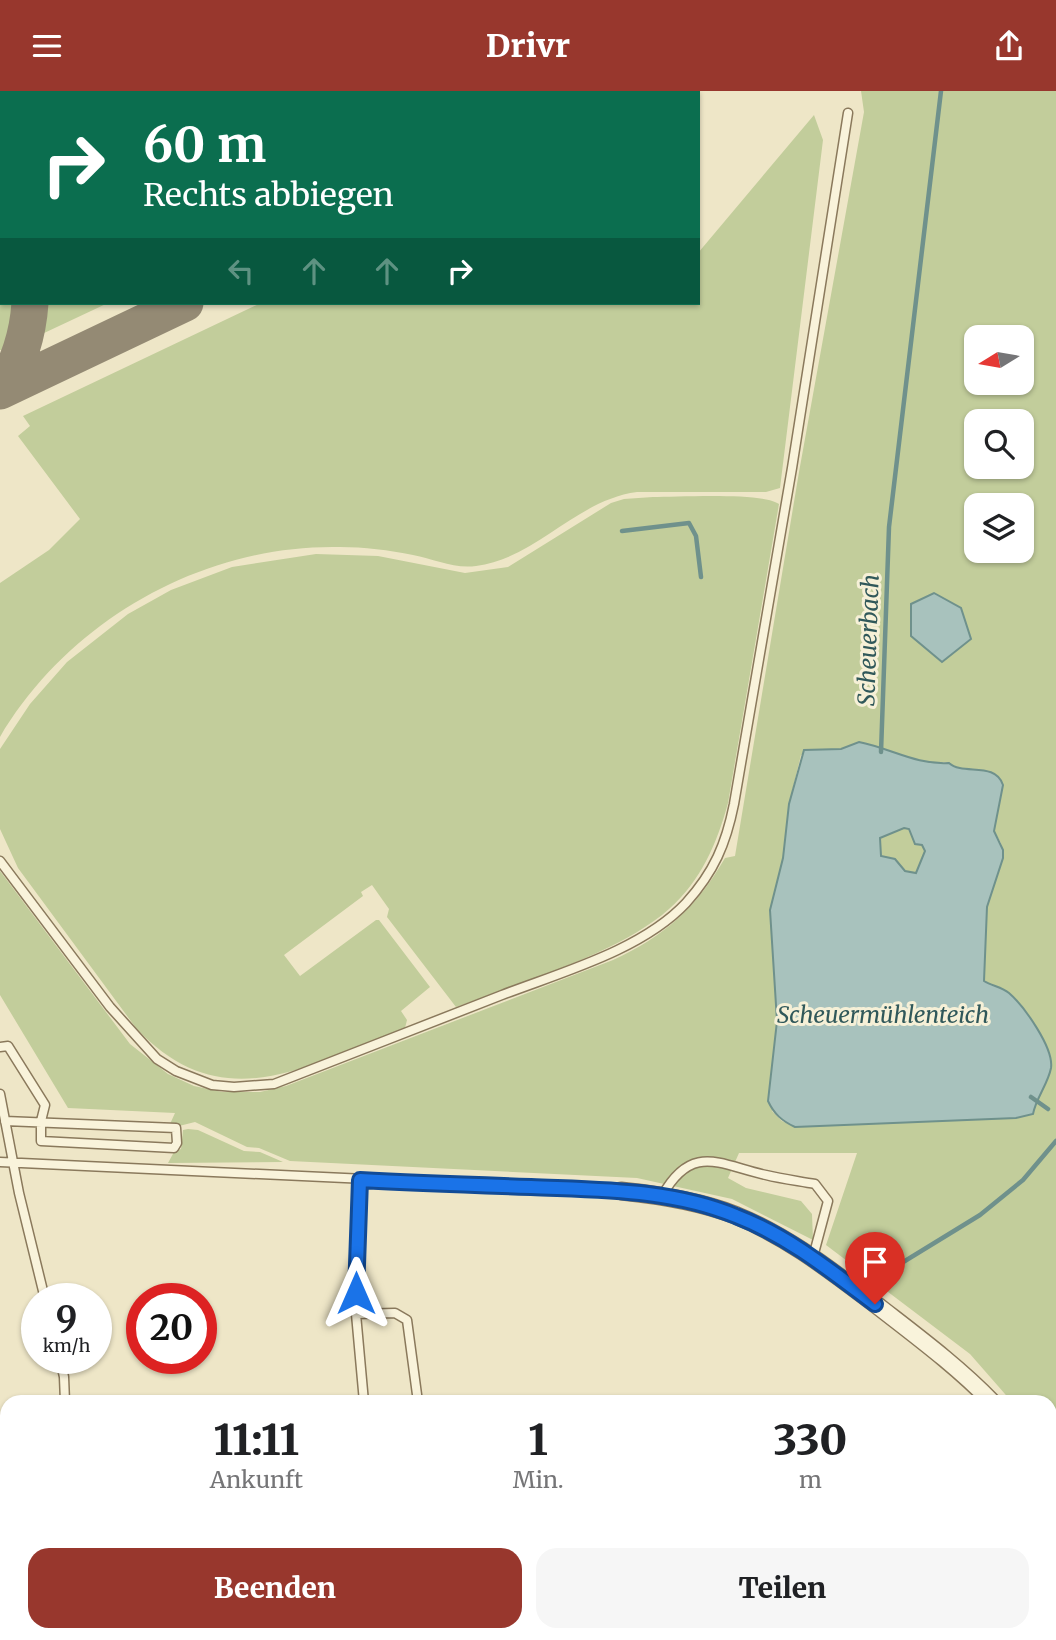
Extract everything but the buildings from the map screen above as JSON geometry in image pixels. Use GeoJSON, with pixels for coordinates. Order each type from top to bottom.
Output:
{"type":"FeatureCollection","features":[{"type":"Feature","properties":{"kind":"street"},"geometry":{"type":"LineString","coordinates":[[621,1191],[662,1196],[735,1215],[813,1257],[937,1351],[984,1395]]}},
{"type":"Feature","properties":{"kind":"lane"},"geometry":{"type":"LineString","coordinates":[[0,861],[110,1007],[157,1059],[176,1071],[212,1085],[234,1087],[274,1084],[606,955],[660,926],[685,904],[709,874],[726,842],[792,468],[848,113]]}},
{"type":"Feature","properties":{"kind":"lane"},"geometry":{"type":"LineString","coordinates":[[0,1047],[8,1046],[45,1105],[41,1121],[41,1141],[174,1148],[177,1143],[176,1128],[41,1121],[5,1121]]}},
{"type":"Feature","properties":{"kind":"lane"},"geometry":{"type":"LineString","coordinates":[[0,1094],[41,1283]]}},
{"type":"Feature","properties":{"kind":"lane"},"geometry":{"type":"LineString","coordinates":[[662,1196],[674,1175],[696,1163],[714,1160],[766,1175],[816,1184],[828,1201],[813,1257]]}},
{"type":"Feature","properties":{"kind":"lane"},"geometry":{"type":"LineString","coordinates":[[0,1162],[621,1191]]}},
{"type":"Feature","properties":{"kind":"lane"},"geometry":{"type":"LineString","coordinates":[[360,1180],[356,1314],[363,1395]]}},
{"type":"Feature","properties":{"kind":"lane"},"geometry":{"type":"LineString","coordinates":[[356,1314],[395,1313],[407,1320],[417,1395]]}},
{"type":"Feature","properties":{"kind":"lane"},"geometry":{"type":"LineString","coordinates":[[63,1374],[65,1395]]}},
{"type":"Feature","properties":{"kind":"green space"},"geometry":{"type":"Polygon","coordinates":[[[861,91],[1056,91],[1056,1395],[1006,1395],[970,1354],[826,1245],[857,1153],[739,1153],[728,1178],[746,1188],[801,1201],[812,1214],[813,1240],[732,1199],[637,1178],[290,1161],[259,1148],[247,1147],[195,1122],[179,1126],[170,1124],[175,1113],[68,1108],[0,995],[0,871],[130,1044],[168,1074],[194,1086],[222,1092],[260,1092],[286,1086],[632,951],[678,919],[703,892],[725,858],[735,856],[799,472],[864,112],[861,91]],[[870,744],[801,755],[789,804],[783,858],[770,910],[777,1021],[772,1111],[782,1121],[795,1127],[1016,1118],[1033,1114],[1047,1080],[1050,1060],[1029,1017],[1009,993],[984,981],[987,907],[1003,858],[1001,843],[994,831],[999,805],[987,771],[956,769],[946,762],[927,763],[870,744]]]}},
{"type":"Feature","properties":{"kind":"green space"},"geometry":{"type":"Polygon","coordinates":[[[814,115],[823,140],[780,488],[766,492],[637,492],[615,497],[575,517],[518,552],[498,561],[476,566],[460,566],[395,552],[349,547],[289,550],[239,559],[191,575],[145,597],[102,625],[63,658],[29,695],[0,737],[0,583],[49,550],[80,519],[18,436],[30,426],[23,416],[257,305],[700,305],[700,251],[814,115]]]}},
{"type":"Feature","properties":{"kind":"green space"},"geometry":{"type":"Polygon","coordinates":[[[0,305],[15,305],[8,339],[0,350],[0,305]]]}},
{"type":"Feature","properties":{"kind":"green space"},"geometry":{"type":"Polygon","coordinates":[[[46,305],[104,305],[42,334],[46,305]]]}},
{"type":"Feature","properties":{"kind":"green space"},"geometry":{"type":"Polygon","coordinates":[[[739,497],[770,500],[779,504],[728,803],[719,833],[706,861],[680,898],[648,925],[597,953],[456,1007],[387,917],[389,909],[372,885],[361,892],[363,896],[284,955],[300,976],[379,920],[430,987],[401,1011],[407,1020],[405,1028],[299,1069],[266,1077],[233,1078],[201,1072],[168,1056],[136,1028],[18,868],[0,829],[0,749],[30,704],[67,662],[128,614],[171,590],[232,567],[316,554],[378,556],[465,573],[508,567],[611,503],[624,499],[739,497]]]}},
{"type":"Feature","properties":{"kind":"green space"},"geometry":{"type":"Polygon","coordinates":[[[904,828],[909,829],[916,844],[923,845],[925,851],[917,873],[905,871],[895,859],[881,856],[880,838],[904,828]]]}},
{"type":"Feature","properties":{"kind":"green space"},"geometry":{"type":"Polygon","coordinates":[[[183,1130],[198,1130],[244,1151],[260,1152],[283,1162],[168,1163],[174,1152],[181,1149],[183,1130]]]}},
{"type":"Feature","properties":{"kind":"water"},"geometry":{"type":"Polygon","coordinates":[[[934,593],[961,608],[971,639],[942,662],[911,636],[911,604],[934,593]]]}},
{"type":"Feature","properties":{"kind":"water","name":"Scheuermühlenteich"},"geometry":{"type":"Polygon","coordinates":[[[859,742],[914,759],[949,763],[962,769],[993,773],[1003,785],[994,831],[1003,850],[1003,858],[987,907],[984,981],[1006,991],[1015,999],[1030,1017],[1048,1050],[1051,1068],[1033,1114],[1016,1118],[795,1127],[779,1117],[770,1106],[768,1101],[777,1021],[770,910],[783,858],[789,804],[804,750],[841,749],[859,742]],[[904,828],[880,838],[881,856],[895,859],[905,871],[916,873],[925,851],[922,845],[915,844],[909,829],[904,828]]]}},
{"type":"Feature","properties":{"kind":"waterway","name":"Scheuerbach"},"geometry":{"type":"LineString","coordinates":[[881,752],[889,527],[941,91]]}},
{"type":"Feature","properties":{"kind":"waterway"},"geometry":{"type":"LineString","coordinates":[[622,531],[689,523],[696,536],[701,577]]}},
{"type":"Feature","properties":{"kind":"waterway","name":"Scheuerbach"},"geometry":{"type":"LineString","coordinates":[[1031,1097],[1048,1109]]}},
{"type":"Feature","properties":{"kind":"waterway","name":"Scheuerbach"},"geometry":{"type":"LineString","coordinates":[[887,1272],[980,1215],[1023,1180],[1056,1141]]}},
{"type":"Feature","properties":{"kind":"taxiway"},"geometry":{"type":"LineString","coordinates":[[0,390],[7,381],[21,349],[30,305]]}},
{"type":"Feature","properties":{"kind":"taxiway"},"geometry":{"type":"LineString","coordinates":[[0,391],[181,305]]}},
{"type":"Feature","properties":{"kind":"route"},"geometry":{"type":"LineString","coordinates":[[356,1293],[360,1180],[621,1191],[712,1207],[735,1215],[788,1242],[813,1257],[875,1304]]}}]}
